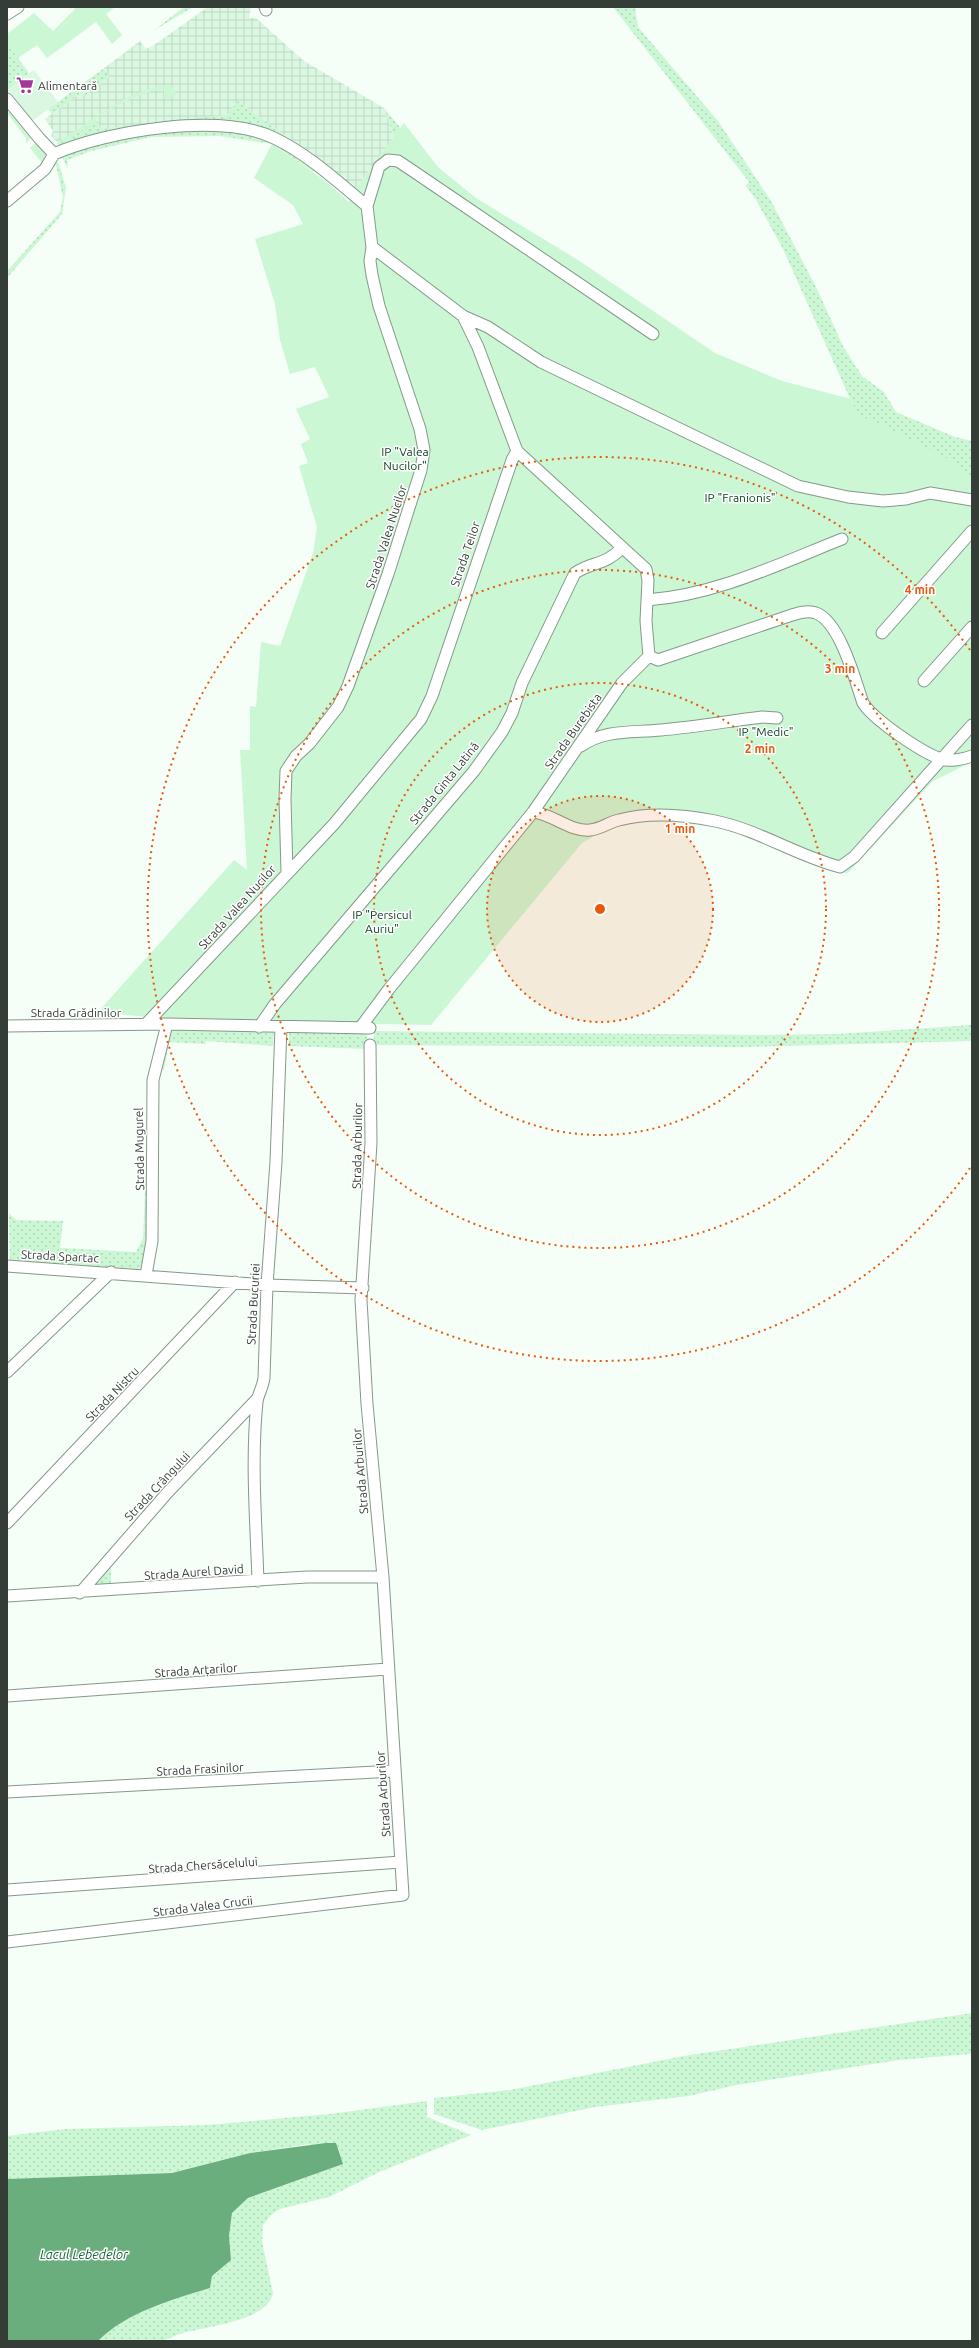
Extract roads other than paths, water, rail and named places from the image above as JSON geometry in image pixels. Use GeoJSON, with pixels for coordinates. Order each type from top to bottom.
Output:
{"type":"FeatureCollection","features":[{"type":"Feature","properties":{"kind":"street"},"geometry":{"type":"LineString","coordinates":[[7,14],[18,7]]}},
{"type":"Feature","properties":{"kind":"street"},"geometry":{"type":"LineString","coordinates":[[7,99],[54,154]]}},
{"type":"Feature","properties":{"kind":"street"},"geometry":{"type":"LineString","coordinates":[[7,201],[45,169],[54,154],[97,139],[142,131],[195,125],[229,127],[274,138],[309,160],[368,206],[379,167],[388,160],[398,161],[653,334]]}},
{"type":"Feature","properties":{"kind":"street","name":"Strada Valea Nucilor"},"geometry":{"type":"LineString","coordinates":[[146,1024],[287,873],[284,799],[286,771],[290,763],[309,744],[338,707],[348,686],[390,567],[421,470],[424,450],[420,429],[379,306],[371,268],[372,247],[368,206]]}},
{"type":"Feature","properties":{"kind":"street"},"geometry":{"type":"LineString","coordinates":[[372,247],[463,316],[488,327],[541,362],[798,486],[848,497],[883,501],[906,499],[930,493],[972,500]]}},
{"type":"Feature","properties":{"kind":"street"},"geometry":{"type":"LineString","coordinates":[[463,316],[478,347],[518,452],[646,570],[648,580],[646,621],[649,656],[658,660],[789,616],[806,612],[815,613],[823,617],[835,631],[863,703],[870,713],[920,747],[942,759],[972,756]]}},
{"type":"Feature","properties":{"kind":"street","name":"Strada Teilor"},"geometry":{"type":"LineString","coordinates":[[287,873],[360,793],[426,710],[486,532],[512,460],[518,452]]}},
{"type":"Feature","properties":{"kind":"street"},"geometry":{"type":"LineString","coordinates":[[882,633],[972,531]]}},
{"type":"Feature","properties":{"kind":"street"},"geometry":{"type":"LineString","coordinates":[[647,600],[689,594],[718,587],[842,539]]}},
{"type":"Feature","properties":{"kind":"street","name":"Strada Ginta Latină"},"geometry":{"type":"LineString","coordinates":[[259,1027],[275,1004],[474,771],[488,752],[512,712],[522,683],[575,573],[582,568],[603,563],[622,548]]}},
{"type":"Feature","properties":{"kind":"street"},"geometry":{"type":"LineString","coordinates":[[924,681],[972,627]]}},
{"type":"Feature","properties":{"kind":"street","name":"Strada Burebista"},"geometry":{"type":"LineString","coordinates":[[365,1028],[389,989],[533,812],[622,683],[649,656]]}},
{"type":"Feature","properties":{"kind":"street"},"geometry":{"type":"LineString","coordinates":[[577,748],[588,740],[604,734],[662,730],[762,717],[777,718]]}},
{"type":"Feature","properties":{"kind":"street"},"geometry":{"type":"LineString","coordinates":[[594,722],[595,727],[604,734]]}},
{"type":"Feature","properties":{"kind":"street"},"geometry":{"type":"LineString","coordinates":[[533,812],[543,813],[575,828],[590,830],[618,820],[642,816],[696,818],[745,830],[821,862],[840,867],[854,857],[972,725]]}},
{"type":"Feature","properties":{"kind":"street","name":"Strada Grădinilor"},"geometry":{"type":"LineString","coordinates":[[7,1026],[167,1024],[281,1028],[365,1028]]}},
{"type":"Feature","properties":{"kind":"street","name":"Strada Mugurel"},"geometry":{"type":"LineString","coordinates":[[146,1275],[152,1241],[153,1080],[167,1024]]}},
{"type":"Feature","properties":{"kind":"street","name":"Strada Bucuriei"},"geometry":{"type":"LineString","coordinates":[[258,1581],[254,1469],[257,1399],[263,1387],[264,1378],[267,1285],[276,1162],[281,1028]]}},
{"type":"Feature","properties":{"kind":"street","name":"Strada Arburilor"},"geometry":{"type":"LineString","coordinates":[[370,1045],[371,1143],[362,1300],[367,1404],[383,1577],[403,1895]]}},
{"type":"Feature","properties":{"kind":"street","name":"Strada Spartac"},"geometry":{"type":"LineString","coordinates":[[7,1266],[111,1272]]}},
{"type":"Feature","properties":{"kind":"street"},"geometry":{"type":"LineString","coordinates":[[7,1372],[111,1272],[267,1285],[363,1288]]}},
{"type":"Feature","properties":{"kind":"street","name":"Strada Nistru"},"geometry":{"type":"LineString","coordinates":[[7,1523],[235,1282]]}},
{"type":"Feature","properties":{"kind":"street","name":"Strada Crângului"},"geometry":{"type":"LineString","coordinates":[[80,1593],[168,1492],[257,1399]]}},
{"type":"Feature","properties":{"kind":"street","name":"Strada Aurel David"},"geometry":{"type":"LineString","coordinates":[[7,1596],[80,1593],[307,1577],[383,1577]]}},
{"type":"Feature","properties":{"kind":"street","name":"Strada Arțarilor"},"geometry":{"type":"LineString","coordinates":[[7,1696],[388,1669]]}},
{"type":"Feature","properties":{"kind":"street","name":"Strada Frasinilor"},"geometry":{"type":"LineString","coordinates":[[7,1792],[394,1771]]}},
{"type":"Feature","properties":{"kind":"street","name":"Strada Chersăcelului"},"geometry":{"type":"LineString","coordinates":[[7,1890],[401,1862]]}},
{"type":"Feature","properties":{"kind":"street","name":"Strada Valea Crucii"},"geometry":{"type":"LineString","coordinates":[[7,1942],[403,1895]]}},
{"type":"Feature","properties":{"kind":"water","name":"Lacul Lebedelor"},"geometry":{"type":"Polygon","coordinates":[[[336,2143],[343,2164],[248,2198],[232,2213],[229,2236],[231,2260],[212,2276],[210,2288],[150,2308],[122,2322],[98,2341],[7,2341],[7,2179],[172,2173],[250,2153],[336,2143]]]}},
{"type":"Feature","properties":{"kind":"place","name":"Alimentară"},"geometry":{"type":"Point","coordinates":[25,85]}},
{"type":"Feature","properties":{"kind":"park label","name":"IP \"Valea Nucilor\""},"geometry":{"type":"Point","coordinates":[405,458]}},
{"type":"Feature","properties":{"kind":"park label","name":"IP \"Franionis\""},"geometry":{"type":"Point","coordinates":[740,497]}},
{"type":"Feature","properties":{"kind":"park label","name":"IP \"Medic\""},"geometry":{"type":"Point","coordinates":[766,731]}},
{"type":"Feature","properties":{"kind":"park label","name":"IP \"Persicul Auriu\""},"geometry":{"type":"Point","coordinates":[382,921]}}]}
